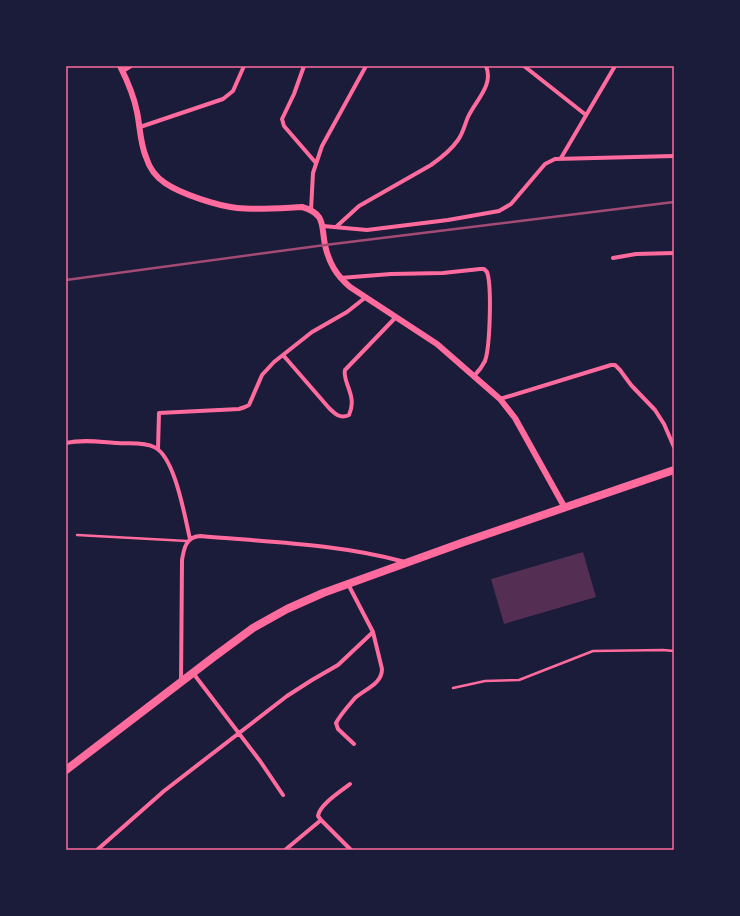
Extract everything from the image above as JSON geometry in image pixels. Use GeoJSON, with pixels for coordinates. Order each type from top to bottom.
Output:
{"type":"FeatureCollection","features":[{"type":"Feature","properties":{"kind":"highway"},"geometry":{"type":"LineString","coordinates":[[66,770],[253,628],[287,609],[323,593],[408,562],[674,470]]}},
{"type":"Feature","properties":{"kind":"street"},"geometry":{"type":"LineString","coordinates":[[131,66],[121,69],[137,111],[145,155],[149,165],[161,179],[176,189],[214,203],[235,208],[302,207],[317,215],[323,226],[325,245],[334,270],[339,278],[437,344],[500,399],[515,418],[565,508]]}},
{"type":"Feature","properties":{"kind":"street"},"geometry":{"type":"LineString","coordinates":[[140,127],[223,99],[233,90],[244,66]]}},
{"type":"Feature","properties":{"kind":"street"},"geometry":{"type":"LineString","coordinates":[[304,66],[294,94],[282,119],[284,126],[316,163]]}},
{"type":"Feature","properties":{"kind":"street"},"geometry":{"type":"LineString","coordinates":[[310,210],[313,173],[322,146],[366,66]]}},
{"type":"Feature","properties":{"kind":"street"},"geometry":{"type":"LineString","coordinates":[[336,227],[359,206],[431,165],[448,151],[458,140],[468,116],[487,86],[488,77],[486,66]]}},
{"type":"Feature","properties":{"kind":"street"},"geometry":{"type":"LineString","coordinates":[[524,66],[586,116]]}},
{"type":"Feature","properties":{"kind":"street"},"geometry":{"type":"LineString","coordinates":[[561,158],[615,66]]}},
{"type":"Feature","properties":{"kind":"street"},"geometry":{"type":"LineString","coordinates":[[323,226],[367,230],[448,220],[499,211],[511,204],[545,164],[554,158],[674,156]]}},
{"type":"Feature","properties":{"kind":"street"},"geometry":{"type":"LineString","coordinates":[[613,258],[636,254],[674,253]]}},
{"type":"Feature","properties":{"kind":"street"},"geometry":{"type":"LineString","coordinates":[[339,278],[391,274],[443,273],[480,269],[487,272],[489,275],[490,308],[487,353],[482,366],[474,376]]}},
{"type":"Feature","properties":{"kind":"street"},"geometry":{"type":"LineString","coordinates":[[158,449],[160,414],[239,409],[245,407],[251,400],[262,375],[267,369],[312,332],[347,312],[366,297]]}},
{"type":"Feature","properties":{"kind":"street"},"geometry":{"type":"LineString","coordinates":[[283,355],[329,408],[337,415],[342,417],[348,415],[351,407],[351,395],[345,376],[345,370],[396,317]]}},
{"type":"Feature","properties":{"kind":"street"},"geometry":{"type":"LineString","coordinates":[[500,399],[615,365],[660,417],[674,447]]}},
{"type":"Feature","properties":{"kind":"street"},"geometry":{"type":"LineString","coordinates":[[66,443],[85,441],[146,444],[158,449],[170,467],[176,481],[189,540],[182,560],[181,683]]}},
{"type":"Feature","properties":{"kind":"street"},"geometry":{"type":"LineString","coordinates":[[189,540],[200,536],[333,548],[369,553],[408,562]]}},
{"type":"Feature","properties":{"kind":"street"},"geometry":{"type":"LineString","coordinates":[[348,584],[373,632],[382,669],[381,676],[375,684],[356,697],[336,723],[338,729],[354,744]]}},
{"type":"Feature","properties":{"kind":"street"},"geometry":{"type":"LineString","coordinates":[[96,850],[164,791],[288,696],[338,665],[373,632]]}},
{"type":"Feature","properties":{"kind":"street"},"geometry":{"type":"LineString","coordinates":[[193,673],[260,761],[283,796]]}},
{"type":"Feature","properties":{"kind":"street"},"geometry":{"type":"LineString","coordinates":[[350,784],[321,809],[318,816],[351,850]]}},
{"type":"Feature","properties":{"kind":"street"},"geometry":{"type":"LineString","coordinates":[[285,850],[321,820]]}},
{"type":"Feature","properties":{"kind":"lane"},"geometry":{"type":"LineString","coordinates":[[78,535],[189,540]]}},
{"type":"Feature","properties":{"kind":"lane"},"geometry":{"type":"LineString","coordinates":[[453,688],[485,681],[508,681],[523,679],[592,651],[674,651]]}},
{"type":"Feature","properties":{"kind":"building"},"geometry":{"type":"Polygon","coordinates":[[[583,552],[596,597],[504,624],[491,579],[583,552]]]}},
{"type":"Feature","properties":{"kind":"railway"},"geometry":{"type":"LineString","coordinates":[[66,280],[325,245],[674,202]]}}]}
